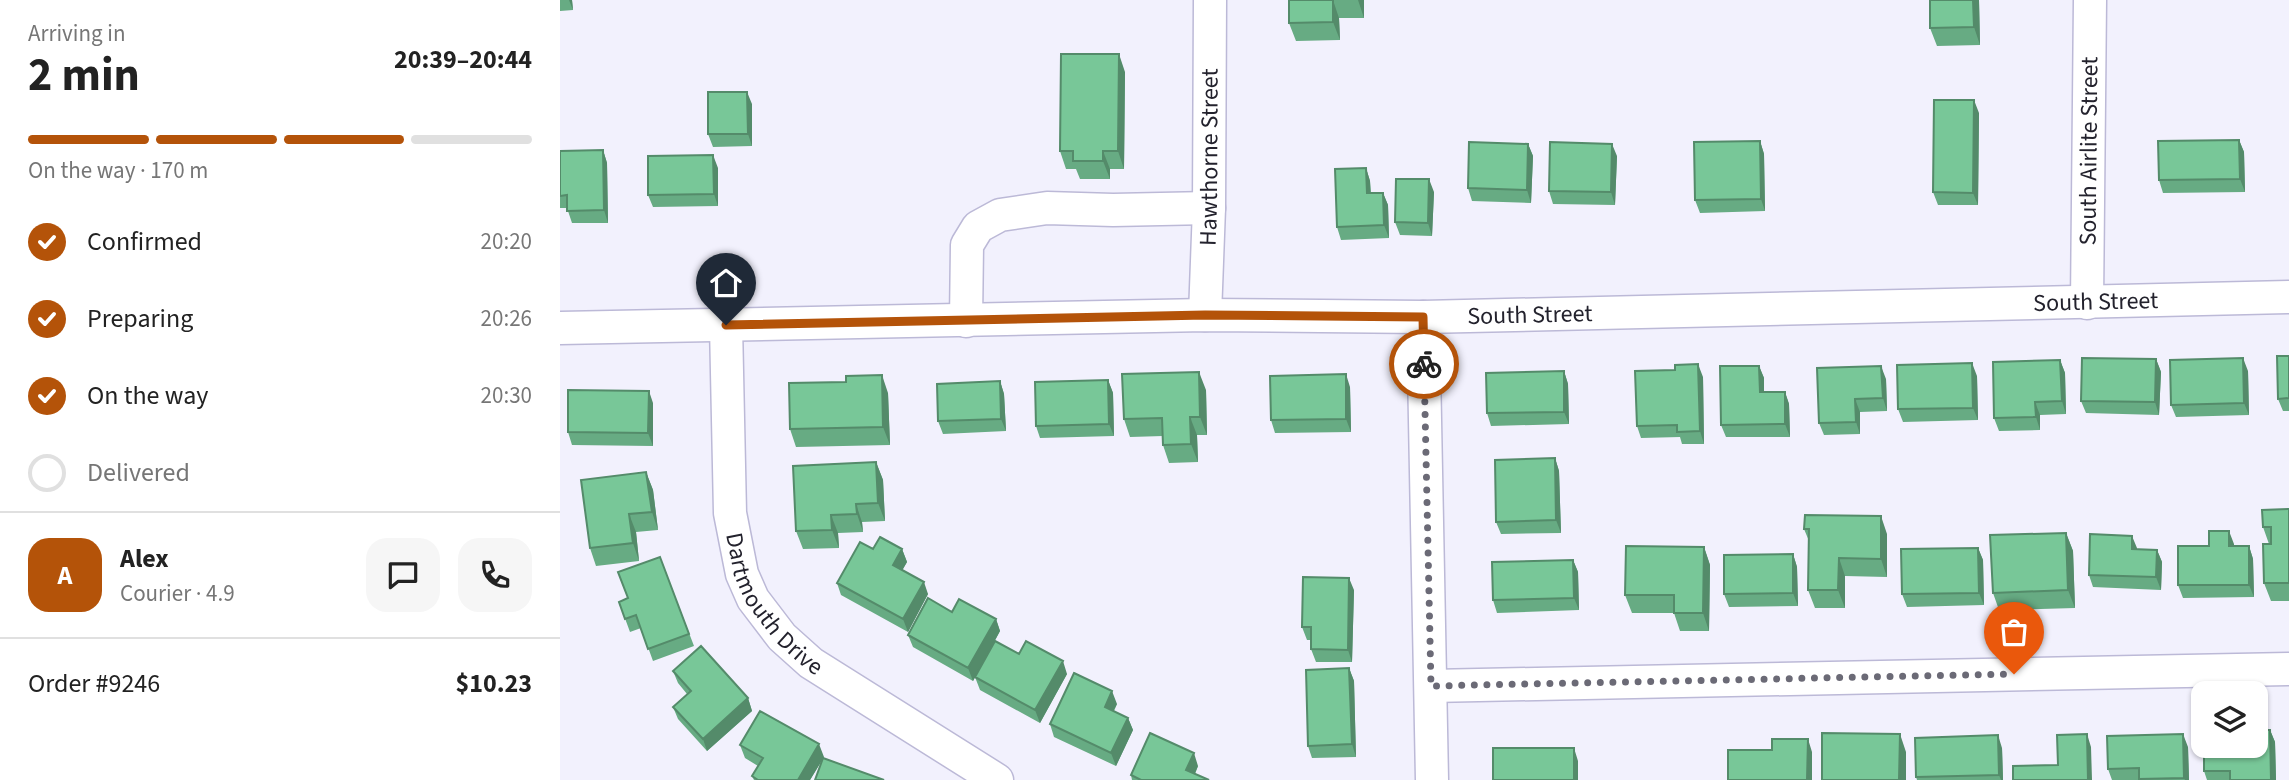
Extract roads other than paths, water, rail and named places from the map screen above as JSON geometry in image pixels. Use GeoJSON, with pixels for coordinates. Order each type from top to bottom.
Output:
{"type":"FeatureCollection","features":[{"type":"Feature","properties":{"kind":"street","name":"Hawthorne Street"},"geometry":{"type":"LineString","coordinates":[[1205,315],[1209,208],[1210,0]]}},
{"type":"Feature","properties":{"kind":"street","name":"South Airlite Street"},"geometry":{"type":"LineString","coordinates":[[2087,303],[2090,0]]}},
{"type":"Feature","properties":{"kind":"street"},"geometry":{"type":"LineString","coordinates":[[966,321],[967,245],[978,227],[1000,215],[1047,208],[1209,208]]}},
{"type":"Feature","properties":{"kind":"street","name":"South Street"},"geometry":{"type":"LineString","coordinates":[[560,328],[1205,315],[1423,317],[2289,297]]}},
{"type":"Feature","properties":{"kind":"street"},"geometry":{"type":"LineString","coordinates":[[1423,317],[1432,780]]}},
{"type":"Feature","properties":{"kind":"street","name":"Dartmouth Drive"},"geometry":{"type":"LineString","coordinates":[[726,325],[730,513],[742,574],[753,599],[782,637],[811,663],[998,780]]}},
{"type":"Feature","properties":{"kind":"street"},"geometry":{"type":"LineString","coordinates":[[1431,686],[2289,669]]}}]}
